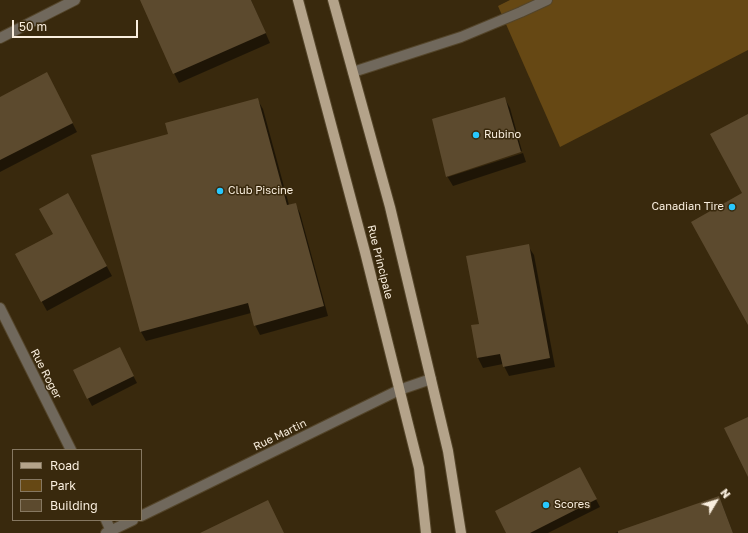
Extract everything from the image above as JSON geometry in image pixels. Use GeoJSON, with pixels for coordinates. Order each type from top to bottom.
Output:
{"type":"FeatureCollection","features":[{"type":"Feature","properties":{"kind":"main road","name":"Rue Principale"},"geometry":{"type":"LineString","coordinates":[[298,0],[365,252],[419,468],[426,533]]}},
{"type":"Feature","properties":{"kind":"main road","name":"Rue Principale"},"geometry":{"type":"LineString","coordinates":[[333,0],[390,207],[448,452],[461,533]]}},
{"type":"Feature","properties":{"kind":"street"},"geometry":{"type":"LineString","coordinates":[[0,38],[75,0]]}},
{"type":"Feature","properties":{"kind":"street"},"geometry":{"type":"LineString","coordinates":[[353,72],[461,37],[547,0]]}},
{"type":"Feature","properties":{"kind":"street","name":"Rue Roger"},"geometry":{"type":"LineString","coordinates":[[0,308],[3,320],[70,449]]}},
{"type":"Feature","properties":{"kind":"street","name":"Rue Martin"},"geometry":{"type":"LineString","coordinates":[[142,516],[399,390],[431,379]]}},
{"type":"Feature","properties":{"kind":"street"},"geometry":{"type":"LineString","coordinates":[[106,521],[109,532],[131,521]]}},
{"type":"Feature","properties":{"kind":"green space"},"geometry":{"type":"Polygon","coordinates":[[[510,0],[748,0],[748,50],[560,147],[498,6],[510,0]]]}},
{"type":"Feature","properties":{"kind":"building"},"geometry":{"type":"Polygon","coordinates":[[[140,0],[251,0],[266,33],[173,74],[140,0]]]}},
{"type":"Feature","properties":{"kind":"building"},"geometry":{"type":"Polygon","coordinates":[[[47,72],[73,123],[0,160],[0,97],[47,72]]]}},
{"type":"Feature","properties":{"kind":"building","name":"Rubino"},"geometry":{"type":"Polygon","coordinates":[[[505,97],[521,152],[446,177],[432,119],[505,97]]]}},
{"type":"Feature","properties":{"kind":"building"},"geometry":{"type":"Polygon","coordinates":[[[258,98],[287,205],[296,203],[324,306],[254,326],[248,303],[140,332],[91,155],[168,134],[165,123],[258,98]]]}},
{"type":"Feature","properties":{"kind":"building","name":"Canadian Tire"},"geometry":{"type":"Polygon","coordinates":[[[748,114],[748,325],[691,222],[742,193],[710,134],[748,114]]]}},
{"type":"Feature","properties":{"kind":"building"},"geometry":{"type":"Polygon","coordinates":[[[68,193],[107,266],[41,302],[15,254],[53,234],[39,209],[68,193]]]}},
{"type":"Feature","properties":{"kind":"building"},"geometry":{"type":"Polygon","coordinates":[[[529,244],[550,358],[503,367],[500,354],[477,358],[471,325],[479,324],[466,256],[529,244]]]}},
{"type":"Feature","properties":{"kind":"building"},"geometry":{"type":"Polygon","coordinates":[[[120,347],[134,376],[87,399],[73,370],[120,347]]]}},
{"type":"Feature","properties":{"kind":"building"},"geometry":{"type":"Polygon","coordinates":[[[748,417],[748,477],[724,428],[748,417]]]}},
{"type":"Feature","properties":{"kind":"building","name":"Scores"},"geometry":{"type":"Polygon","coordinates":[[[580,467],[597,499],[530,533],[506,533],[495,511],[580,467]]]}},
{"type":"Feature","properties":{"kind":"building"},"geometry":{"type":"Polygon","coordinates":[[[719,496],[733,533],[618,533],[618,531],[719,496]]]}},
{"type":"Feature","properties":{"kind":"building"},"geometry":{"type":"Polygon","coordinates":[[[268,500],[284,533],[200,533],[268,500]]]}},
{"type":"Feature","properties":{"kind":"place","name":"Rubino"},"geometry":{"type":"Point","coordinates":[476,135]}},
{"type":"Feature","properties":{"kind":"place","name":"Club Piscine"},"geometry":{"type":"Point","coordinates":[220,191]}},
{"type":"Feature","properties":{"kind":"place","name":"Canadian Tire"},"geometry":{"type":"Point","coordinates":[732,207]}},
{"type":"Feature","properties":{"kind":"place","name":"Scores"},"geometry":{"type":"Point","coordinates":[546,505]}}]}
